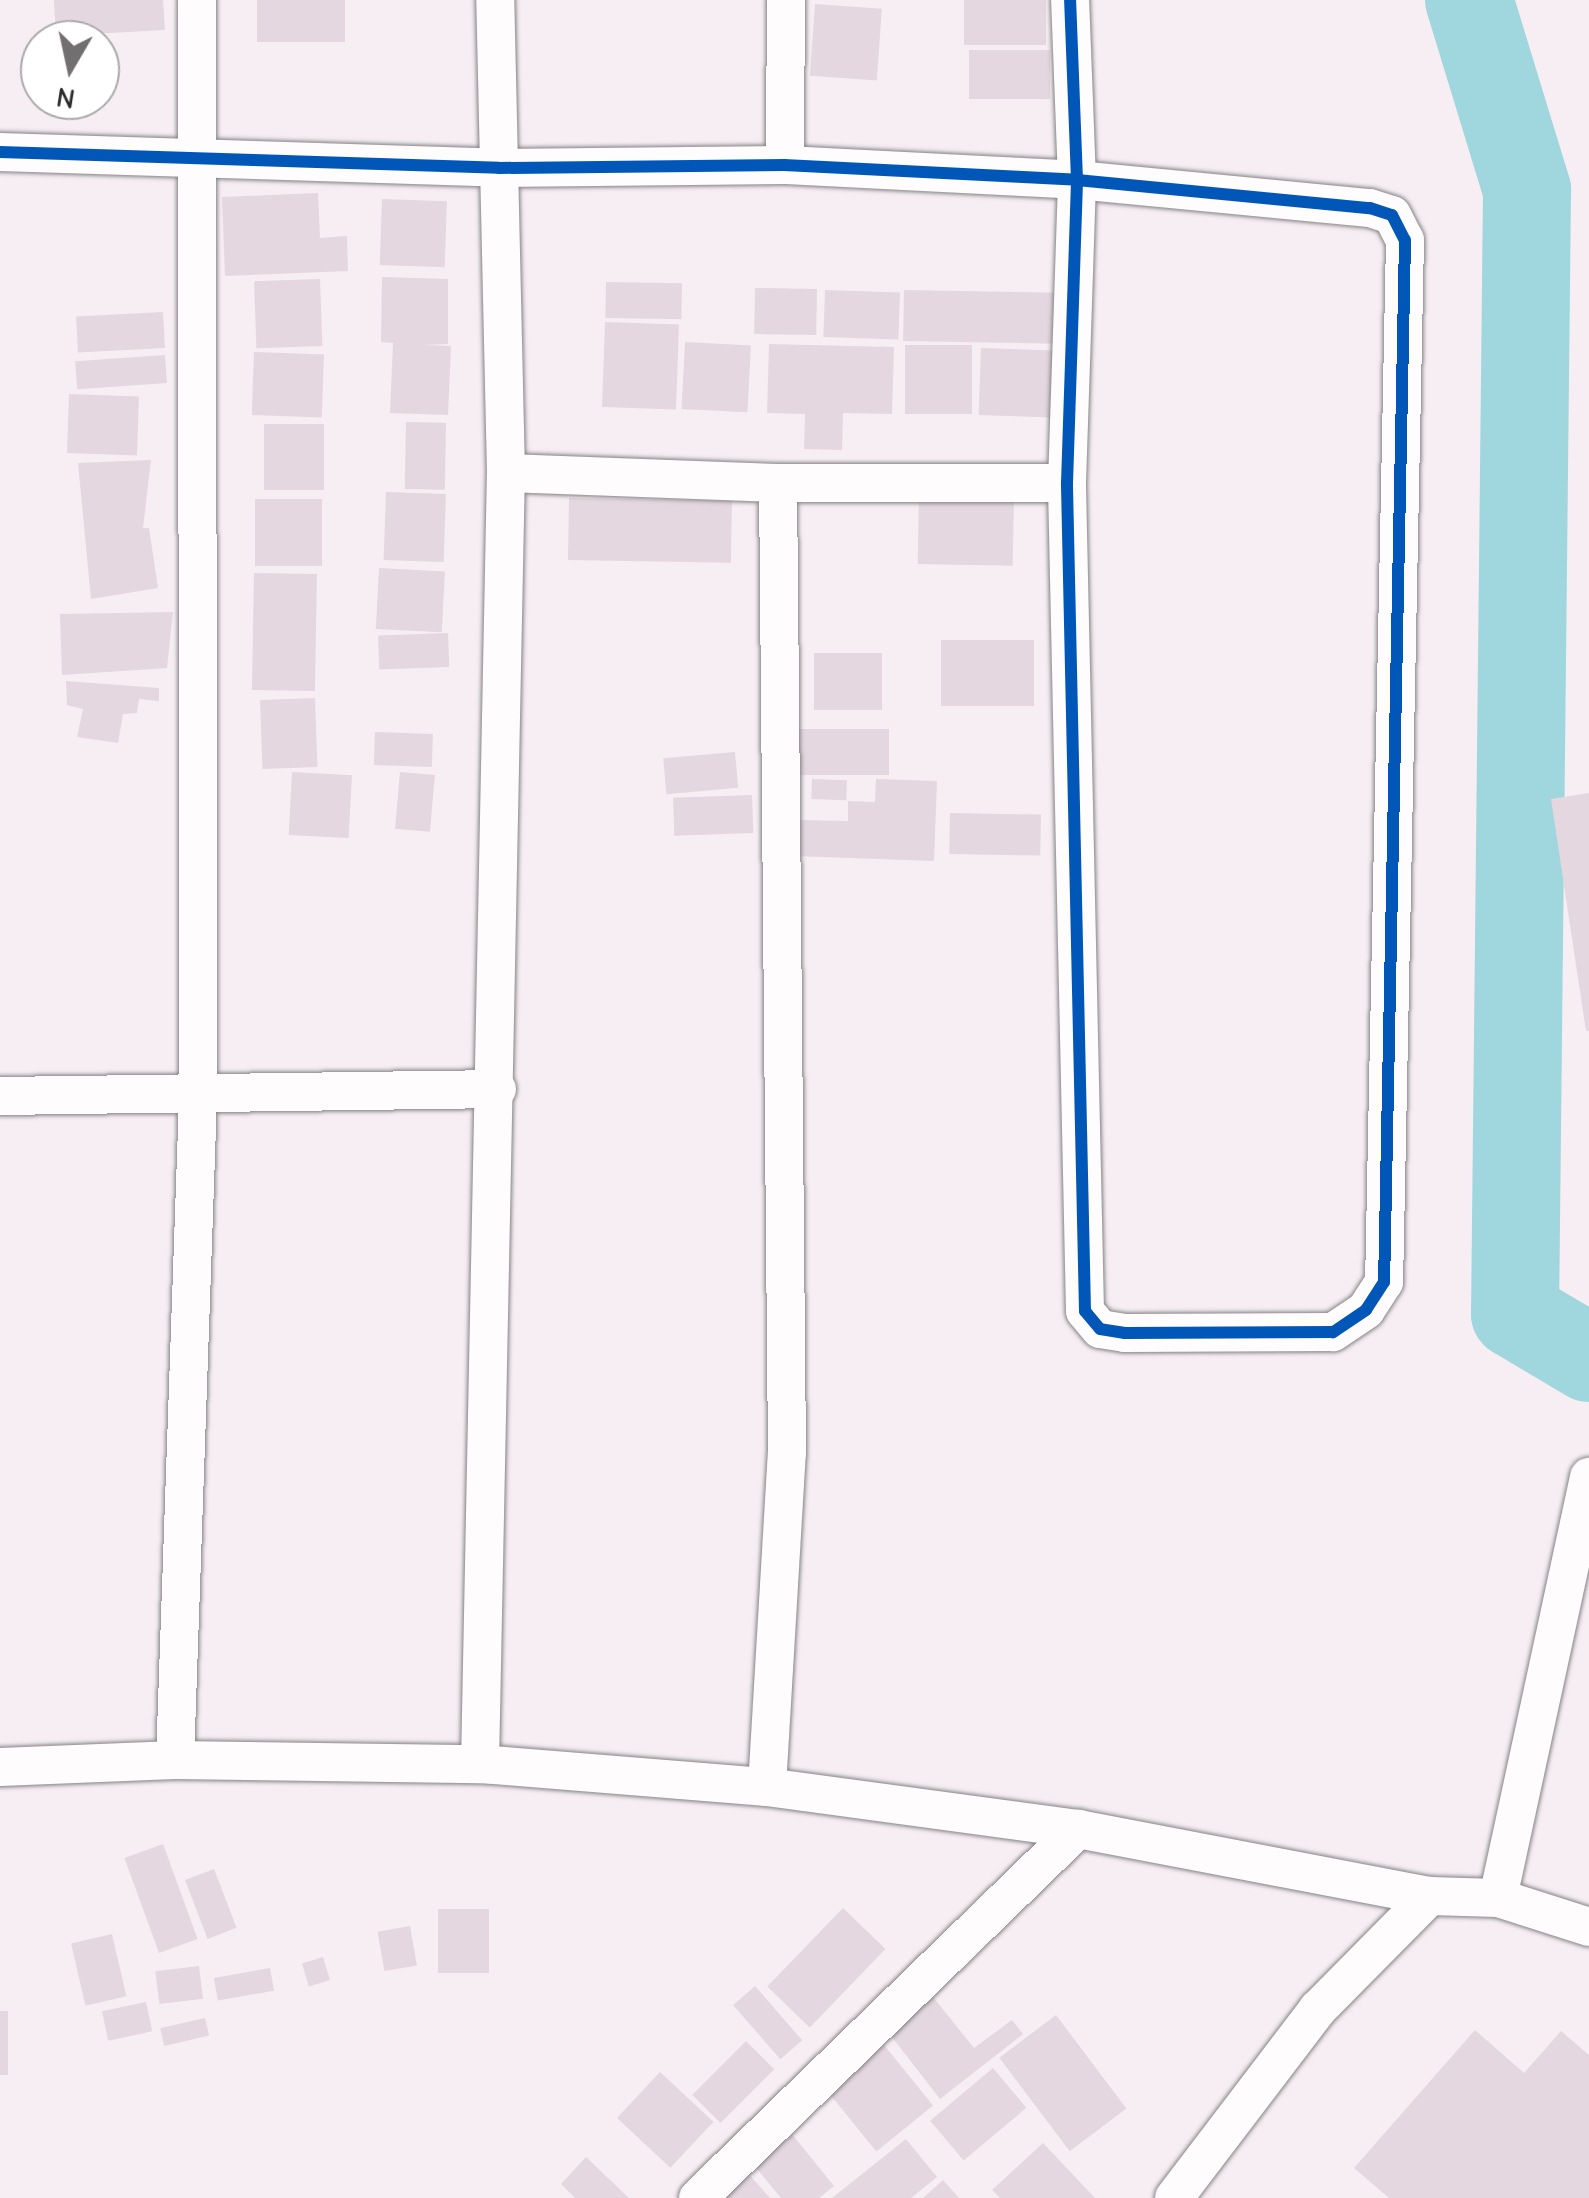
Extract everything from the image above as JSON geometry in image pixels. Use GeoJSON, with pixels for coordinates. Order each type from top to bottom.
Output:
{"type":"FeatureCollection","features":[{"type":"Feature","properties":{"kind":"street"},"geometry":{"type":"LineString","coordinates":[[175,1760],[198,1097],[196,0]]}},
{"type":"Feature","properties":{"kind":"street"},"geometry":{"type":"LineString","coordinates":[[480,1764],[497,1089],[506,473],[495,0]]}},
{"type":"Feature","properties":{"kind":"street"},"geometry":{"type":"LineString","coordinates":[[785,165],[786,0]]}},
{"type":"Feature","properties":{"kind":"street"},"geometry":{"type":"LineString","coordinates":[[0,152],[196,154],[499,168],[785,165],[1078,180],[1370,208],[1392,215],[1404,240],[1384,1282],[1366,1310],[1333,1332],[1125,1333],[1100,1329],[1084,1311],[1067,483],[1078,180],[1070,0]]}},
{"type":"Feature","properties":{"kind":"street"},"geometry":{"type":"LineString","coordinates":[[506,473],[778,483],[1067,483]]}},
{"type":"Feature","properties":{"kind":"street"},"geometry":{"type":"LineString","coordinates":[[766,1787],[786,1454],[778,483]]}},
{"type":"Feature","properties":{"kind":"street"},"geometry":{"type":"LineString","coordinates":[[0,1096],[198,1097],[497,1089]]}},
{"type":"Feature","properties":{"kind":"street"},"geometry":{"type":"LineString","coordinates":[[1498,1898],[1589,1478]]}},
{"type":"Feature","properties":{"kind":"street"},"geometry":{"type":"LineString","coordinates":[[0,1766],[175,1760],[480,1764],[766,1787],[1078,1829],[1430,1896],[1498,1898],[1589,1927]]}},
{"type":"Feature","properties":{"kind":"street"},"geometry":{"type":"LineString","coordinates":[[698,2198],[1078,1829]]}},
{"type":"Feature","properties":{"kind":"street"},"geometry":{"type":"LineString","coordinates":[[1174,2198],[1318,2009],[1430,1896]]}},
{"type":"Feature","properties":{"kind":"building"},"geometry":{"type":"Polygon","coordinates":[[[54,0],[163,0],[165,30],[120,32],[120,20],[55,20],[54,0]]]}},
{"type":"Feature","properties":{"kind":"building"},"geometry":{"type":"Polygon","coordinates":[[[257,0],[345,0],[345,42],[257,42],[257,0]]]}},
{"type":"Feature","properties":{"kind":"building"},"geometry":{"type":"Polygon","coordinates":[[[964,0],[1046,0],[1046,45],[964,45],[964,0]]]}},
{"type":"Feature","properties":{"kind":"building"},"geometry":{"type":"Polygon","coordinates":[[[815,4],[882,9],[877,80],[810,76],[815,4]]]}},
{"type":"Feature","properties":{"kind":"building"},"geometry":{"type":"Polygon","coordinates":[[[969,50],[1050,50],[1050,99],[969,99],[969,50]]]}},
{"type":"Feature","properties":{"kind":"building"},"geometry":{"type":"Polygon","coordinates":[[[318,193],[320,238],[347,236],[348,271],[225,276],[222,197],[318,193]]]}},
{"type":"Feature","properties":{"kind":"building"},"geometry":{"type":"Polygon","coordinates":[[[382,199],[447,201],[445,267],[380,265],[382,199]]]}},
{"type":"Feature","properties":{"kind":"building"},"geometry":{"type":"Polygon","coordinates":[[[382,277],[448,279],[448,344],[424,345],[451,346],[448,415],[390,413],[393,343],[381,342],[382,277]]]}},
{"type":"Feature","properties":{"kind":"building"},"geometry":{"type":"Polygon","coordinates":[[[320,279],[322,346],[256,348],[254,281],[320,279]]]}},
{"type":"Feature","properties":{"kind":"building"},"geometry":{"type":"Polygon","coordinates":[[[606,282],[682,283],[681,319],[605,318],[606,282]]]}},
{"type":"Feature","properties":{"kind":"building"},"geometry":{"type":"Polygon","coordinates":[[[755,288],[817,289],[816,335],[754,334],[755,288]]]}},
{"type":"Feature","properties":{"kind":"building"},"geometry":{"type":"Polygon","coordinates":[[[825,290],[900,293],[898,340],[823,337],[825,290]]]}},
{"type":"Feature","properties":{"kind":"building"},"geometry":{"type":"Polygon","coordinates":[[[904,290],[1058,293],[1057,344],[903,341],[904,290]]]}},
{"type":"Feature","properties":{"kind":"building"},"geometry":{"type":"Polygon","coordinates":[[[163,312],[165,348],[78,353],[76,317],[163,312]]]}},
{"type":"Feature","properties":{"kind":"building"},"geometry":{"type":"Polygon","coordinates":[[[605,322],[679,325],[676,410],[602,407],[605,322]]]}},
{"type":"Feature","properties":{"kind":"building"},"geometry":{"type":"Polygon","coordinates":[[[685,342],[751,345],[747,412],[681,409],[685,342]]]}},
{"type":"Feature","properties":{"kind":"building"},"geometry":{"type":"Polygon","coordinates":[[[769,344],[894,347],[892,414],[843,413],[842,450],[804,449],[805,414],[767,413],[769,344]]]}},
{"type":"Feature","properties":{"kind":"building"},"geometry":{"type":"Polygon","coordinates":[[[905,345],[972,345],[972,414],[905,414],[905,345]]]}},
{"type":"Feature","properties":{"kind":"building"},"geometry":{"type":"Polygon","coordinates":[[[981,348],[1054,351],[1052,418],[979,415],[981,348]]]}},
{"type":"Feature","properties":{"kind":"building"},"geometry":{"type":"Polygon","coordinates":[[[254,352],[324,354],[322,417],[252,415],[254,352]]]}},
{"type":"Feature","properties":{"kind":"building"},"geometry":{"type":"Polygon","coordinates":[[[165,355],[167,383],[77,389],[75,361],[165,355]]]}},
{"type":"Feature","properties":{"kind":"building"},"geometry":{"type":"Polygon","coordinates":[[[69,394],[139,396],[137,455],[67,453],[69,394]]]}},
{"type":"Feature","properties":{"kind":"building"},"geometry":{"type":"Polygon","coordinates":[[[406,422],[446,423],[445,490],[405,489],[406,422]]]}},
{"type":"Feature","properties":{"kind":"building"},"geometry":{"type":"Polygon","coordinates":[[[264,424],[324,424],[324,490],[264,490],[264,424]]]}},
{"type":"Feature","properties":{"kind":"building"},"geometry":{"type":"Polygon","coordinates":[[[151,460],[143,528],[149,528],[158,588],[91,599],[78,463],[151,460]]]}},
{"type":"Feature","properties":{"kind":"building"},"geometry":{"type":"Polygon","coordinates":[[[919,489],[1014,491],[1013,566],[918,564],[919,489]]]}},
{"type":"Feature","properties":{"kind":"building"},"geometry":{"type":"Polygon","coordinates":[[[386,492],[446,494],[444,562],[384,560],[386,492]]]}},
{"type":"Feature","properties":{"kind":"building"},"geometry":{"type":"Polygon","coordinates":[[[569,498],[732,501],[731,563],[568,560],[569,498]]]}},
{"type":"Feature","properties":{"kind":"building"},"geometry":{"type":"Polygon","coordinates":[[[255,499],[322,499],[322,566],[255,566],[255,499]]]}},
{"type":"Feature","properties":{"kind":"building"},"geometry":{"type":"Polygon","coordinates":[[[379,568],[445,571],[442,632],[376,629],[379,568]]]}},
{"type":"Feature","properties":{"kind":"building"},"geometry":{"type":"Polygon","coordinates":[[[254,573],[317,574],[315,691],[252,690],[254,573]]]}},
{"type":"Feature","properties":{"kind":"building"},"geometry":{"type":"Polygon","coordinates":[[[173,612],[167,668],[62,675],[60,614],[173,612]]]}},
{"type":"Feature","properties":{"kind":"building"},"geometry":{"type":"Polygon","coordinates":[[[448,633],[449,667],[379,669],[378,635],[448,633]]]}},
{"type":"Feature","properties":{"kind":"building"},"geometry":{"type":"Polygon","coordinates":[[[941,640],[1034,640],[1034,706],[941,706],[941,640]]]}},
{"type":"Feature","properties":{"kind":"building"},"geometry":{"type":"Polygon","coordinates":[[[814,653],[882,653],[882,710],[814,710],[814,653]]]}},
{"type":"Feature","properties":{"kind":"building"},"geometry":{"type":"Polygon","coordinates":[[[66,681],[159,688],[159,701],[139,699],[137,713],[123,714],[118,743],[77,737],[83,709],[67,705],[66,681]]]}},
{"type":"Feature","properties":{"kind":"building"},"geometry":{"type":"Polygon","coordinates":[[[315,698],[317,767],[262,769],[260,700],[315,698]]]}},
{"type":"Feature","properties":{"kind":"building"},"geometry":{"type":"Polygon","coordinates":[[[794,729],[889,729],[889,775],[794,775],[794,729]]]}},
{"type":"Feature","properties":{"kind":"building"},"geometry":{"type":"Polygon","coordinates":[[[375,732],[433,734],[432,767],[374,765],[375,732]]]}},
{"type":"Feature","properties":{"kind":"building"},"geometry":{"type":"Polygon","coordinates":[[[735,752],[738,788],[666,794],[663,758],[735,752]]]}},
{"type":"Feature","properties":{"kind":"building"},"geometry":{"type":"Polygon","coordinates":[[[292,772],[352,775],[349,838],[289,835],[292,772]]]}},
{"type":"Feature","properties":{"kind":"building"},"geometry":{"type":"Polygon","coordinates":[[[400,772],[435,775],[430,832],[395,829],[400,772]]]}},
{"type":"Feature","properties":{"kind":"building"},"geometry":{"type":"Polygon","coordinates":[[[812,779],[847,780],[846,800],[811,799],[812,779]]]}},
{"type":"Feature","properties":{"kind":"building"},"geometry":{"type":"Polygon","coordinates":[[[876,779],[937,781],[934,861],[795,856],[797,820],[848,821],[848,801],[875,802],[876,779]]]}},
{"type":"Feature","properties":{"kind":"building"},"geometry":{"type":"Polygon","coordinates":[[[1589,793],[1589,1031],[1586,1031],[1551,799],[1589,793]]]}},
{"type":"Feature","properties":{"kind":"building"},"geometry":{"type":"Polygon","coordinates":[[[752,795],[753,833],[674,836],[673,798],[752,795]]]}},
{"type":"Feature","properties":{"kind":"building"},"geometry":{"type":"Polygon","coordinates":[[[950,813],[1041,815],[1040,856],[949,854],[950,813]]]}},
{"type":"Feature","properties":{"kind":"building"},"geometry":{"type":"Polygon","coordinates":[[[163,1844],[198,1939],[159,1953],[124,1858],[163,1844]]]}},
{"type":"Feature","properties":{"kind":"building"},"geometry":{"type":"Polygon","coordinates":[[[214,1869],[237,1928],[208,1939],[185,1880],[214,1869]]]}},
{"type":"Feature","properties":{"kind":"building"},"geometry":{"type":"Polygon","coordinates":[[[843,1908],[885,1949],[810,2027],[767,1986],[843,1908]]]}},
{"type":"Feature","properties":{"kind":"building"},"geometry":{"type":"Polygon","coordinates":[[[438,1909],[489,1909],[489,1973],[438,1973],[438,1909]]]}},
{"type":"Feature","properties":{"kind":"building"},"geometry":{"type":"Polygon","coordinates":[[[410,1926],[417,1965],[384,1971],[378,1932],[410,1926]]]}},
{"type":"Feature","properties":{"kind":"building"},"geometry":{"type":"Polygon","coordinates":[[[112,1934],[126,1996],[85,2006],[71,1943],[112,1934]]]}},
{"type":"Feature","properties":{"kind":"building"},"geometry":{"type":"Polygon","coordinates":[[[323,1957],[330,1980],[309,1986],[302,1963],[323,1957]]]}},
{"type":"Feature","properties":{"kind":"building"},"geometry":{"type":"Polygon","coordinates":[[[199,1966],[203,1999],[159,2004],[155,1971],[199,1966]]]}},
{"type":"Feature","properties":{"kind":"building"},"geometry":{"type":"Polygon","coordinates":[[[270,1968],[274,1991],[218,2001],[214,1978],[270,1968]]]}},
{"type":"Feature","properties":{"kind":"building"},"geometry":{"type":"Polygon","coordinates":[[[755,1986],[802,2040],[780,2059],[733,2005],[755,1986]]]}},
{"type":"Feature","properties":{"kind":"building"},"geometry":{"type":"Polygon","coordinates":[[[933,1997],[974,2048],[1012,2020],[1023,2034],[940,2099],[888,2032],[933,1997]]]}},
{"type":"Feature","properties":{"kind":"building"},"geometry":{"type":"Polygon","coordinates":[[[146,2002],[152,2031],[108,2041],[102,2011],[146,2002]]]}},
{"type":"Feature","properties":{"kind":"building"},"geometry":{"type":"Polygon","coordinates":[[[0,2011],[8,2011],[8,2075],[0,2075],[0,2011]]]}},
{"type":"Feature","properties":{"kind":"building"},"geometry":{"type":"Polygon","coordinates":[[[1056,2015],[1126,2108],[1070,2151],[999,2058],[1056,2015]]]}},
{"type":"Feature","properties":{"kind":"building"},"geometry":{"type":"Polygon","coordinates":[[[205,2018],[209,2036],[164,2046],[160,2028],[205,2018]]]}},
{"type":"Feature","properties":{"kind":"building"},"geometry":{"type":"Polygon","coordinates":[[[1475,2030],[1524,2073],[1561,2031],[1589,2055],[1589,2198],[1389,2198],[1354,2168],[1475,2030]]]}},
{"type":"Feature","properties":{"kind":"building"},"geometry":{"type":"Polygon","coordinates":[[[746,2041],[774,2069],[721,2123],[692,2095],[746,2041]]]}},
{"type":"Feature","properties":{"kind":"building"},"geometry":{"type":"Polygon","coordinates":[[[884,2045],[933,2106],[876,2152],[827,2091],[884,2045]]]}},
{"type":"Feature","properties":{"kind":"building"},"geometry":{"type":"Polygon","coordinates":[[[993,2068],[1026,2108],[964,2161],[930,2121],[993,2068]]]}},
{"type":"Feature","properties":{"kind":"building"},"geometry":{"type":"Polygon","coordinates":[[[660,2072],[713,2122],[670,2168],[617,2118],[660,2072]]]}},
{"type":"Feature","properties":{"kind":"building"},"geometry":{"type":"Polygon","coordinates":[[[791,2133],[834,2186],[819,2198],[781,2198],[753,2164],[791,2133]]]}},
{"type":"Feature","properties":{"kind":"building"},"geometry":{"type":"Polygon","coordinates":[[[906,2139],[937,2177],[911,2198],[832,2198],[906,2139]]]}},
{"type":"Feature","properties":{"kind":"building"},"geometry":{"type":"Polygon","coordinates":[[[1043,2143],[1095,2198],[1000,2198],[992,2190],[1043,2143]]]}},
{"type":"Feature","properties":{"kind":"building"},"geometry":{"type":"Polygon","coordinates":[[[586,2157],[629,2198],[575,2198],[561,2184],[586,2157]]]}},
{"type":"Feature","properties":{"kind":"building"},"geometry":{"type":"Polygon","coordinates":[[[747,2172],[770,2198],[717,2198],[747,2172]]]}},
{"type":"Feature","properties":{"kind":"building"},"geometry":{"type":"Polygon","coordinates":[[[943,2180],[959,2198],[923,2198],[943,2180]]]}},
{"type":"Feature","properties":{"kind":"waterway"},"geometry":{"type":"LineString","coordinates":[[1469,0],[1527,190],[1515,1314],[1589,1358]]}},
{"type":"Feature","properties":{"kind":"cycle path"},"geometry":{"type":"LineString","coordinates":[[0,152],[499,168],[785,165],[1077,180],[1370,208],[1392,215],[1405,240],[1384,1282],[1366,1310],[1333,1332],[1125,1333],[1100,1329],[1085,1311],[1067,483],[1077,180],[1070,0]]}}]}
